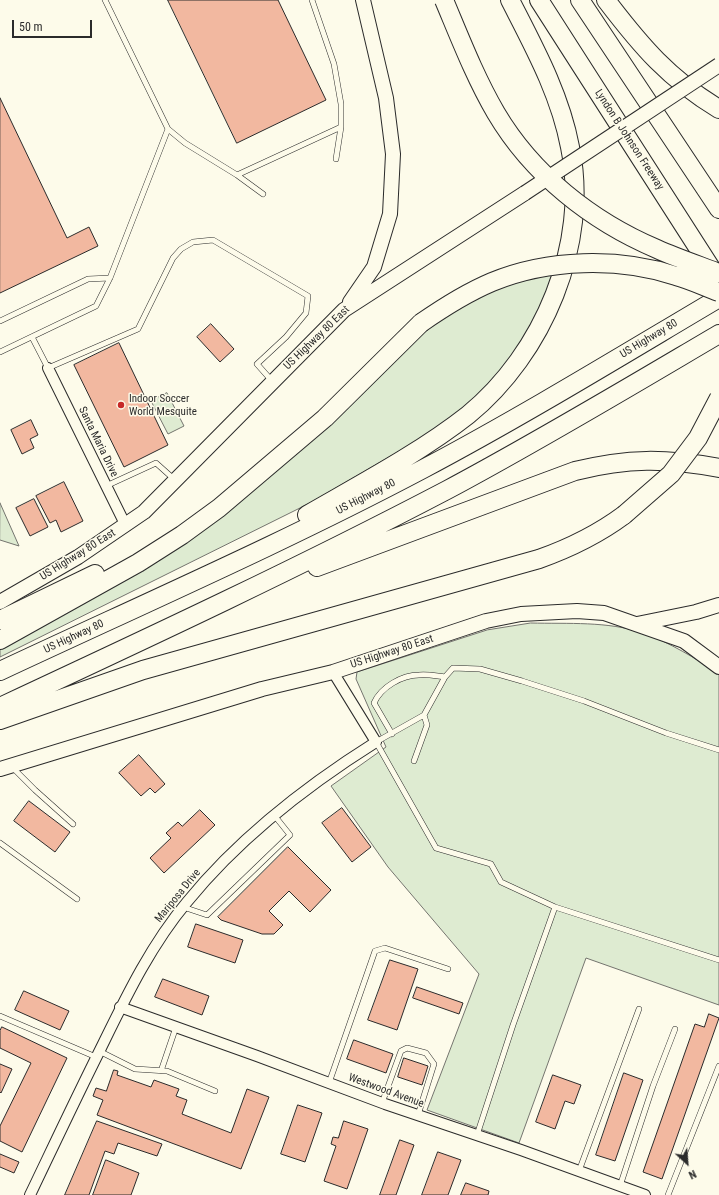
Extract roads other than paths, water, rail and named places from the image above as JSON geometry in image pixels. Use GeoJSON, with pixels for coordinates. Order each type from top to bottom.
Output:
{"type":"FeatureCollection","features":[{"type":"Feature","properties":{"kind":"highway"},"geometry":{"type":"LineString","coordinates":[[444,0],[480,82],[496,112],[527,156],[562,191],[596,217],[635,239],[719,273]]}},
{"type":"Feature","properties":{"kind":"highway"},"geometry":{"type":"LineString","coordinates":[[247,556],[278,532],[381,472],[468,415],[491,394],[514,367],[534,337],[547,312],[559,284],[570,240],[574,198],[571,154],[563,119],[552,87],[536,50],[510,0]]}},
{"type":"Feature","properties":{"kind":"highway","name":"Lyndon B Johnson Freeway"},"geometry":{"type":"LineString","coordinates":[[538,0],[719,280]]}},
{"type":"Feature","properties":{"kind":"highway"},"geometry":{"type":"LineString","coordinates":[[580,0],[719,209]]}},
{"type":"Feature","properties":{"kind":"highway"},"geometry":{"type":"LineString","coordinates":[[606,0],[638,42],[655,61],[678,82],[719,109]]}},
{"type":"Feature","properties":{"kind":"highway"},"geometry":{"type":"LineString","coordinates":[[0,640],[158,550],[208,517],[325,418],[421,323],[453,301],[492,282],[535,270],[587,263],[627,266],[652,270],[676,276],[719,292]]}},
{"type":"Feature","properties":{"kind":"highway","name":"US Highway 80"},"geometry":{"type":"LineString","coordinates":[[0,671],[247,556],[423,469],[559,393],[719,298]]}},
{"type":"Feature","properties":{"kind":"highway"},"geometry":{"type":"LineString","coordinates":[[0,707],[242,594],[502,460],[719,334]]}},
{"type":"Feature","properties":{"kind":"highway"},"geometry":{"type":"LineString","coordinates":[[0,720],[157,666],[539,559],[585,541],[604,530],[624,515],[670,474],[698,438],[719,398]]}},
{"type":"Feature","properties":{"kind":"highway"},"geometry":{"type":"LineString","coordinates":[[242,594],[575,471],[615,462],[655,459],[687,462],[719,468]]}},
{"type":"Feature","properties":{"kind":"highway"},"geometry":{"type":"LineString","coordinates":[[0,620],[126,558],[238,491]]}},
{"type":"Feature","properties":{"kind":"main road"},"geometry":{"type":"LineString","coordinates":[[344,310],[374,267],[390,214],[393,154],[386,98],[363,0]]}},
{"type":"Feature","properties":{"kind":"main road","name":"US Highway 80 East"},"geometry":{"type":"LineString","coordinates":[[0,602],[78,557],[126,526],[144,512],[344,310],[719,65]]}},
{"type":"Feature","properties":{"kind":"main road","name":"US Highway 80 East"},"geometry":{"type":"LineString","coordinates":[[5,767],[254,691],[333,672],[486,621],[520,614],[577,610],[604,613],[637,624],[696,612],[719,605]]}},
{"type":"Feature","properties":{"kind":"main road"},"geometry":{"type":"LineString","coordinates":[[637,624],[684,642],[719,667]]}},
{"type":"Feature","properties":{"kind":"street","name":"Santa Maria Drive"},"geometry":{"type":"LineString","coordinates":[[48,368],[126,526]]}},
{"type":"Feature","properties":{"kind":"street"},"geometry":{"type":"LineString","coordinates":[[333,672],[376,742]]}},
{"type":"Feature","properties":{"kind":"street","name":"Mariposa Drive"},"geometry":{"type":"LineString","coordinates":[[30,1195],[120,1007],[154,948],[183,907],[228,856],[274,815],[376,742]]}},
{"type":"Feature","properties":{"kind":"street","name":"Westwood Avenue"},"geometry":{"type":"LineString","coordinates":[[120,1007],[382,1103],[645,1195]]}},
{"type":"Feature","properties":{"kind":"lane"},"geometry":{"type":"LineString","coordinates":[[105,0],[168,129],[185,143],[237,175],[263,194]]}},
{"type":"Feature","properties":{"kind":"lane"},"geometry":{"type":"LineString","coordinates":[[312,0],[334,64],[341,104],[341,126],[336,159]]}},
{"type":"Feature","properties":{"kind":"lane"},"geometry":{"type":"LineString","coordinates":[[237,175],[341,126]]}},
{"type":"Feature","properties":{"kind":"lane"},"geometry":{"type":"LineString","coordinates":[[0,352],[96,306],[110,278],[168,129]]}},
{"type":"Feature","properties":{"kind":"lane"},"geometry":{"type":"LineString","coordinates":[[32,337],[48,368],[138,329],[173,258],[181,249],[193,242],[203,239],[218,242],[308,296],[306,313],[286,337],[257,364],[273,381]]}},
{"type":"Feature","properties":{"kind":"lane"},"geometry":{"type":"LineString","coordinates":[[0,321],[88,279],[110,278]]}},
{"type":"Feature","properties":{"kind":"lane"},"geometry":{"type":"LineString","coordinates":[[106,486],[156,463],[176,481]]}},
{"type":"Feature","properties":{"kind":"lane"},"geometry":{"type":"LineString","coordinates":[[719,750],[666,733],[584,701],[480,669],[453,668],[445,677],[424,715],[376,742],[436,848],[491,864],[501,882],[555,907],[719,960]]}},
{"type":"Feature","properties":{"kind":"lane"},"geometry":{"type":"LineString","coordinates":[[392,734],[374,704],[377,696],[395,681],[419,674],[445,677]]}},
{"type":"Feature","properties":{"kind":"lane"},"geometry":{"type":"LineString","coordinates":[[414,761],[427,725],[424,715]]}},
{"type":"Feature","properties":{"kind":"lane"},"geometry":{"type":"LineString","coordinates":[[5,767],[35,790],[73,824]]}},
{"type":"Feature","properties":{"kind":"lane"},"geometry":{"type":"LineString","coordinates":[[183,907],[208,915],[290,836],[274,815]]}},
{"type":"Feature","properties":{"kind":"lane"},"geometry":{"type":"LineString","coordinates":[[0,843],[77,899]]}},
{"type":"Feature","properties":{"kind":"lane"},"geometry":{"type":"LineString","coordinates":[[477,1135],[513,1025],[555,907]]}},
{"type":"Feature","properties":{"kind":"lane"},"geometry":{"type":"LineString","coordinates":[[328,1083],[376,951],[385,948],[448,969]]}},
{"type":"Feature","properties":{"kind":"lane"},"geometry":{"type":"LineString","coordinates":[[578,1171],[639,1009]]}},
{"type":"Feature","properties":{"kind":"lane"},"geometry":{"type":"LineString","coordinates":[[0,1016],[135,1069],[167,1072],[215,1092]]}},
{"type":"Feature","properties":{"kind":"lane"},"geometry":{"type":"LineString","coordinates":[[161,1071],[176,1027]]}},
{"type":"Feature","properties":{"kind":"lane"},"geometry":{"type":"LineString","coordinates":[[620,1186],[653,1086],[675,1029]]}},
{"type":"Feature","properties":{"kind":"lane"},"geometry":{"type":"LineString","coordinates":[[382,1103],[401,1051],[407,1048],[426,1053],[434,1064],[418,1115]]}},
{"type":"Feature","properties":{"kind":"lane"},"geometry":{"type":"LineString","coordinates":[[668,1195],[719,1066]]}},
{"type":"Feature","properties":{"kind":"place","name":"Indoor Soccer World Mesquite"},"geometry":{"type":"Point","coordinates":[121,405]}}]}
